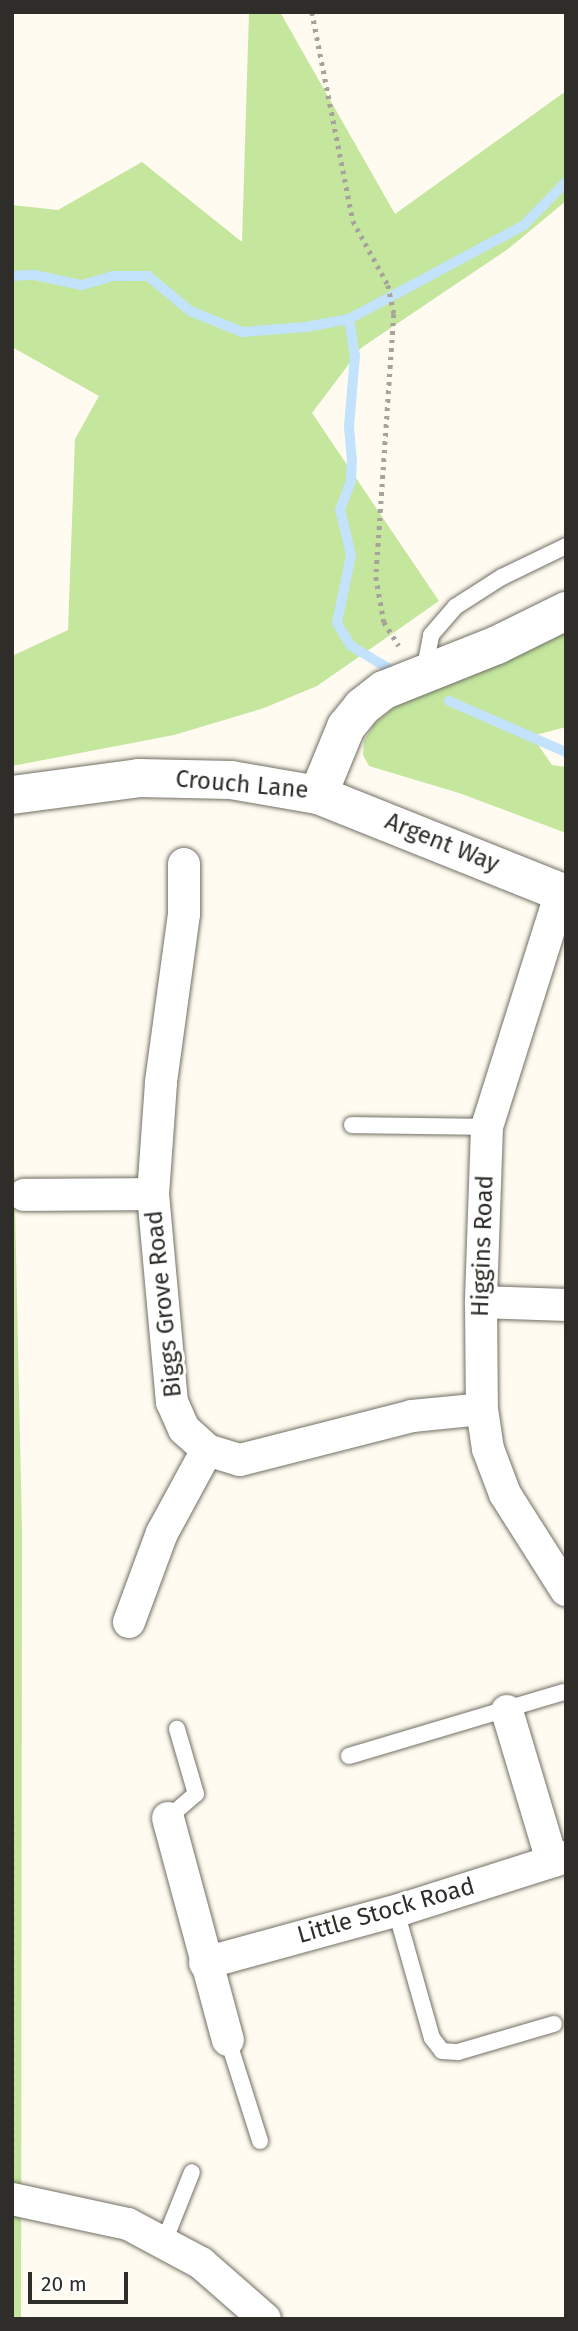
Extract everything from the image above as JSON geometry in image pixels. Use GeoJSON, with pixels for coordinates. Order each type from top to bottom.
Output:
{"type":"FeatureCollection","features":[{"type":"Feature","properties":{"kind":"street","name":"Crouch Lane"},"geometry":{"type":"LineString","coordinates":[[12,794],[139,778],[186,777],[318,795],[335,749],[362,707],[384,690],[497,645],[566,611]]}},
{"type":"Feature","properties":{"kind":"street","name":"Argent Way"},"geometry":{"type":"LineString","coordinates":[[318,795],[564,893]]}},
{"type":"Feature","properties":{"kind":"street","name":"Biggs Grove Road"},"geometry":{"type":"LineString","coordinates":[[184,864],[184,914],[161,1083],[153,1194],[172,1402],[184,1429],[207,1450],[230,1460],[253,1459],[412,1416],[482,1409]]}},
{"type":"Feature","properties":{"kind":"street","name":"Higgins Road"},"geometry":{"type":"LineString","coordinates":[[564,893],[487,1127],[481,1302],[482,1409],[488,1448],[505,1494],[566,1590]]}},
{"type":"Feature","properties":{"kind":"street"},"geometry":{"type":"LineString","coordinates":[[24,1195],[153,1194]]}},
{"type":"Feature","properties":{"kind":"street"},"geometry":{"type":"LineString","coordinates":[[481,1302],[566,1305]]}},
{"type":"Feature","properties":{"kind":"street"},"geometry":{"type":"LineString","coordinates":[[129,1622],[162,1533],[207,1450]]}},
{"type":"Feature","properties":{"kind":"street"},"geometry":{"type":"LineString","coordinates":[[507,1711],[559,1859]]}},
{"type":"Feature","properties":{"kind":"street"},"geometry":{"type":"LineString","coordinates":[[168,1818],[228,2040]]}},
{"type":"Feature","properties":{"kind":"street","name":"Little Stock Road"},"geometry":{"type":"LineString","coordinates":[[205,1962],[396,1911],[559,1859]]}},
{"type":"Feature","properties":{"kind":"street"},"geometry":{"type":"LineString","coordinates":[[12,2199],[128,2224],[201,2263],[265,2319]]}},
{"type":"Feature","properties":{"kind":"lane"},"geometry":{"type":"LineString","coordinates":[[424,672],[430,635],[455,607],[502,577],[566,545]]}},
{"type":"Feature","properties":{"kind":"lane"},"geometry":{"type":"LineString","coordinates":[[352,1125],[487,1127]]}},
{"type":"Feature","properties":{"kind":"lane"},"geometry":{"type":"LineString","coordinates":[[349,1756],[564,1692]]}},
{"type":"Feature","properties":{"kind":"lane"},"geometry":{"type":"LineString","coordinates":[[168,1818],[197,1794],[177,1729]]}},
{"type":"Feature","properties":{"kind":"lane"},"geometry":{"type":"LineString","coordinates":[[396,1911],[432,2038],[442,2051],[458,2052],[554,2024]]}},
{"type":"Feature","properties":{"kind":"lane"},"geometry":{"type":"LineString","coordinates":[[228,2040],[260,2141]]}},
{"type":"Feature","properties":{"kind":"lane"},"geometry":{"type":"LineString","coordinates":[[164,2242],[192,2172]]}},
{"type":"Feature","properties":{"kind":"path"},"geometry":{"type":"LineString","coordinates":[[312,12],[353,221],[388,285],[394,314],[376,577],[384,622],[402,651],[424,672]]}},
{"type":"Feature","properties":{"kind":"path"},"geometry":{"type":"LineString","coordinates":[[12,1815],[12,2177]]}},
{"type":"Feature","properties":{"kind":"green space"},"geometry":{"type":"Polygon","coordinates":[[[249,12],[280,12],[395,214],[566,91],[566,201],[508,249],[361,348],[312,413],[439,601],[317,686],[264,708],[174,735],[12,766],[12,656],[68,630],[75,439],[99,396],[12,347],[12,205],[58,210],[142,162],[242,242],[249,12]]]}},
{"type":"Feature","properties":{"kind":"green space"},"geometry":{"type":"Polygon","coordinates":[[[566,626],[566,727],[532,736],[552,765],[566,767],[566,833],[459,793],[369,766],[363,755],[364,741],[374,724],[398,704],[566,626]]]}},
{"type":"Feature","properties":{"kind":"green space"},"geometry":{"type":"Polygon","coordinates":[[[12,1064],[22,1533],[21,2319],[12,2319],[12,1064]]]}},
{"type":"Feature","properties":{"kind":"waterway"},"geometry":{"type":"LineString","coordinates":[[12,276],[34,275],[82,285],[114,276],[148,276],[190,311],[242,332],[306,327],[349,319],[524,225],[566,182]]}},
{"type":"Feature","properties":{"kind":"waterway"},"geometry":{"type":"LineString","coordinates":[[349,319],[355,355],[349,427],[351,481],[340,509],[351,555],[337,623],[350,645],[389,669]]}},
{"type":"Feature","properties":{"kind":"waterway"},"geometry":{"type":"LineString","coordinates":[[449,701],[566,752]]}}]}
